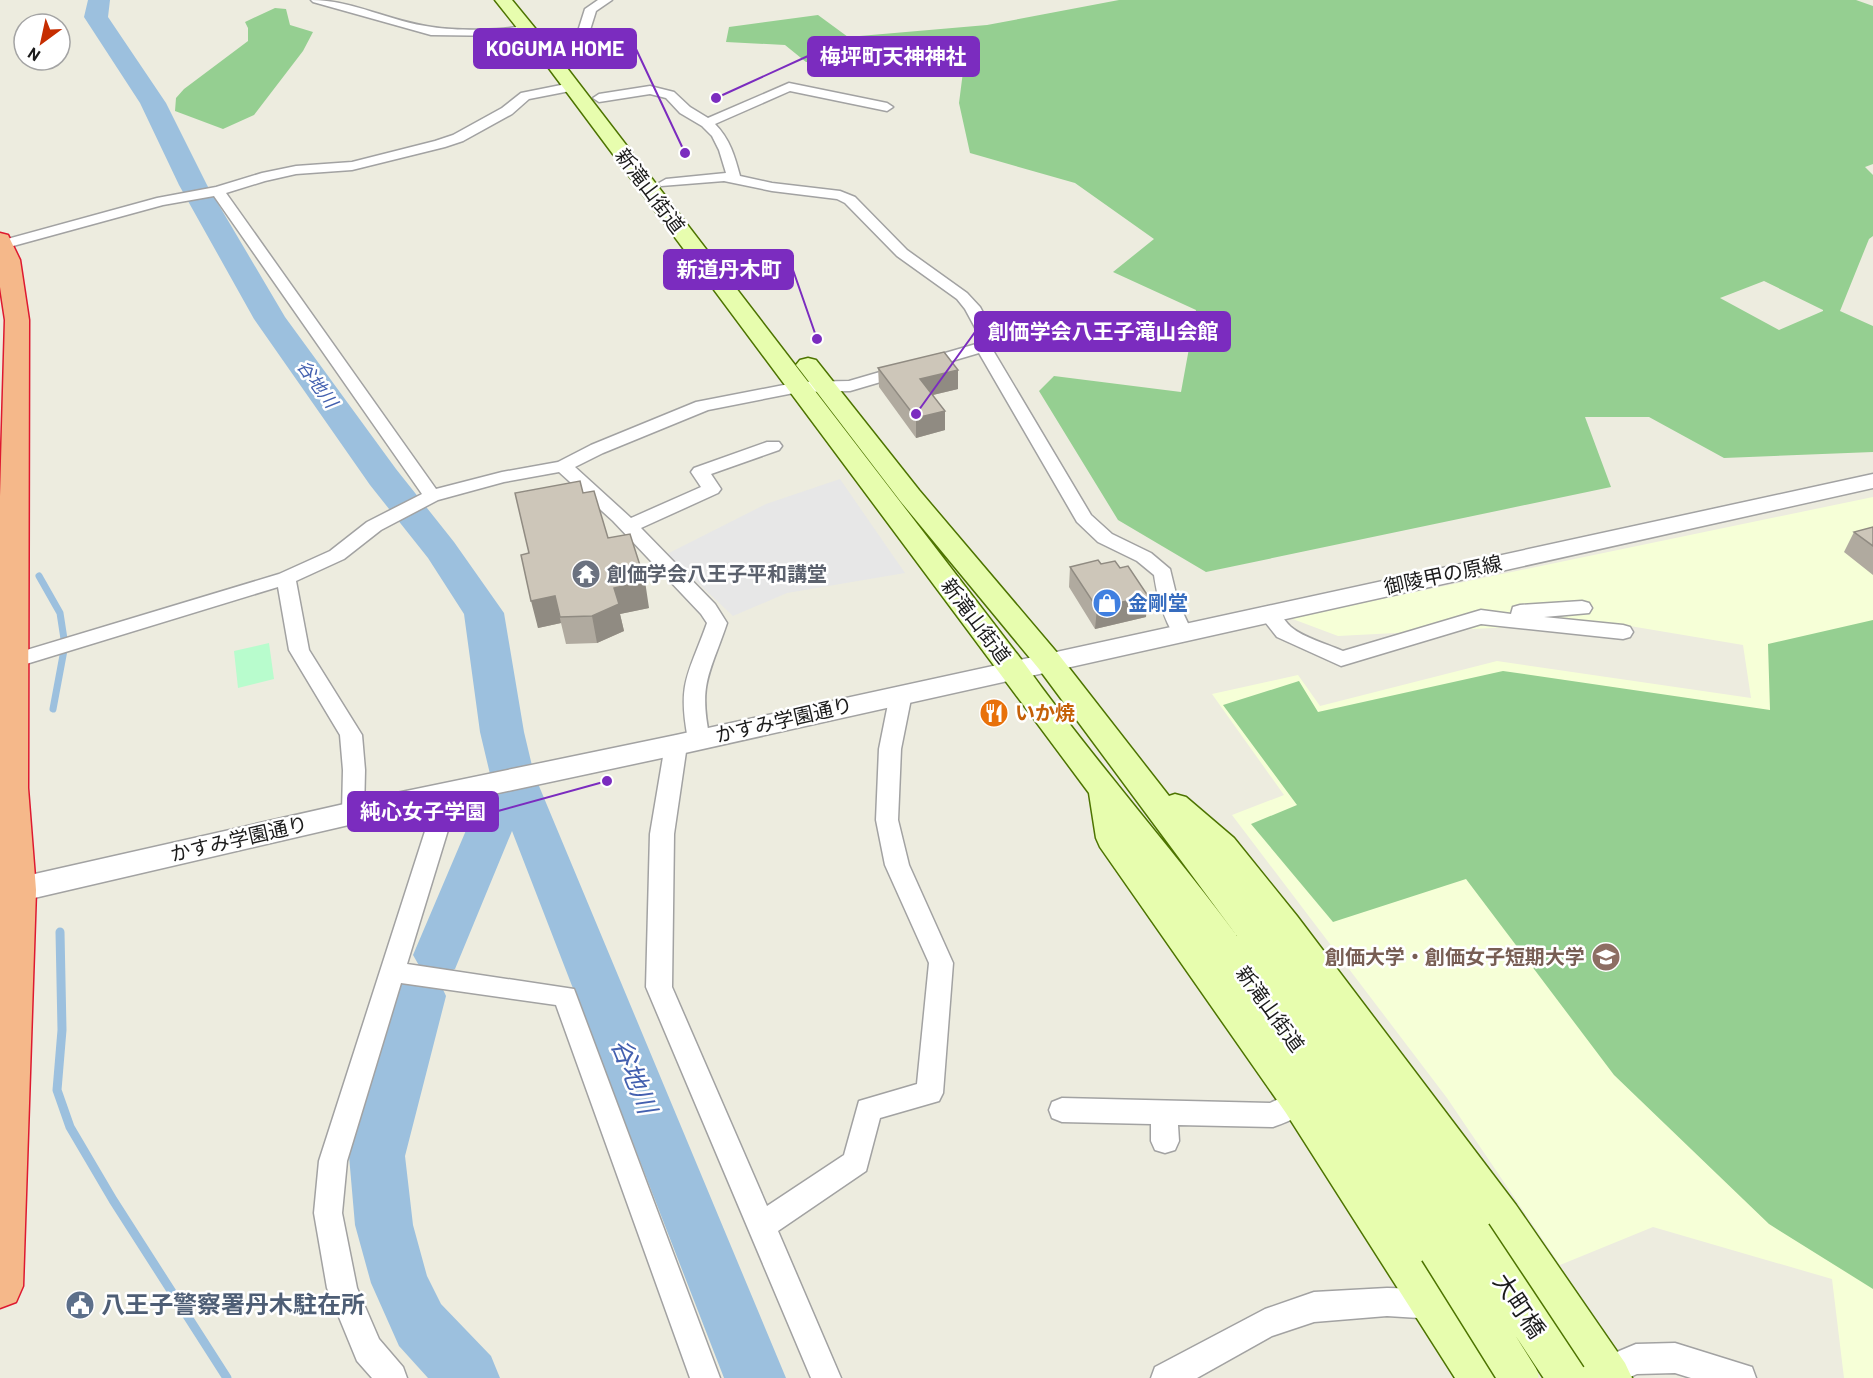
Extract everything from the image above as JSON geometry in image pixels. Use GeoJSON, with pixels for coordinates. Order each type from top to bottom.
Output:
{"type":"FeatureCollection","features":[{"type":"Feature","properties":{"kind":"highway"},"geometry":{"type":"LineString","coordinates":[[0,1286],[17,890],[10,788],[6,663],[17,320],[2,252]]}},
{"type":"Feature","properties":{"kind":"main road","name":"新滝山街道"},"geometry":{"type":"LineString","coordinates":[[503,0],[528,29],[571,87],[666,183],[910,496],[1049,662],[1184,889],[1304,1056],[1455,1243]]}},
{"type":"Feature","properties":{"kind":"main road","name":"新滝山街道"},"geometry":{"type":"LineString","coordinates":[[523,0],[599,98],[615,132],[799,387],[1014,670],[1044,713],[1116,778]]}},
{"type":"Feature","properties":{"kind":"main road"},"geometry":{"type":"LineString","coordinates":[[1480,1378],[1300,1101],[1112,838],[1116,778],[1222,847],[1285,926],[1531,1260],[1594,1376]]}},
{"type":"Feature","properties":{"kind":"main road","name":"大町橋"},"geometry":{"type":"LineString","coordinates":[[1455,1243],[1594,1376]]}},
{"type":"Feature","properties":{"kind":"main road","name":"大町橋"},"geometry":{"type":"LineString","coordinates":[[1455,1243],[1519,1378]]}},
{"type":"Feature","properties":{"kind":"street"},"geometry":{"type":"LineString","coordinates":[[317,0],[430,31],[513,32],[528,29]]}},
{"type":"Feature","properties":{"kind":"street"},"geometry":{"type":"LineString","coordinates":[[566,54],[578,49],[591,9],[606,0]]}},
{"type":"Feature","properties":{"kind":"street"},"geometry":{"type":"LineString","coordinates":[[2,252],[169,199],[214,192],[296,170],[352,166],[440,144],[458,138],[482,125],[525,96],[571,87]]}},
{"type":"Feature","properties":{"kind":"street"},"geometry":{"type":"LineString","coordinates":[[707,123],[789,87],[887,107]]}},
{"type":"Feature","properties":{"kind":"street"},"geometry":{"type":"LineString","coordinates":[[599,98],[650,90],[670,95],[685,110],[707,123],[718,134],[726,150],[734,179]]}},
{"type":"Feature","properties":{"kind":"street"},"geometry":{"type":"LineString","coordinates":[[666,183],[724,177],[772,187],[840,195],[850,200],[902,253],[962,296],[972,307],[986,333],[983,347],[1084,518],[1105,538],[1144,557],[1163,573],[1168,602],[1182,632]]}},
{"type":"Feature","properties":{"kind":"street"},"geometry":{"type":"LineString","coordinates":[[214,192],[429,498]]}},
{"type":"Feature","properties":{"kind":"street"},"geometry":{"type":"LineString","coordinates":[[6,663],[286,578],[337,555],[382,521],[429,498],[502,477],[563,466],[606,445],[702,406],[799,387],[824,385],[850,387],[983,347]]}},
{"type":"Feature","properties":{"kind":"street"},"geometry":{"type":"LineString","coordinates":[[629,526],[712,489],[700,472],[773,446]]}},
{"type":"Feature","properties":{"kind":"street"},"geometry":{"type":"LineString","coordinates":[[563,466],[629,526],[708,609],[717,623],[699,669],[693,693],[693,712],[687,742],[662,834],[659,987],[826,1378]]}},
{"type":"Feature","properties":{"kind":"street","name":"御陵甲の原線"},"geometry":{"type":"LineString","coordinates":[[1014,670],[1873,481]]}},
{"type":"Feature","properties":{"kind":"street"},"geometry":{"type":"LineString","coordinates":[[286,578],[299,650],[351,735],[354,770],[353,813]]}},
{"type":"Feature","properties":{"kind":"street"},"geometry":{"type":"LineString","coordinates":[[1268,613],[1284,632],[1341,659],[1481,617],[1532,610],[1582,608]]}},
{"type":"Feature","properties":{"kind":"street"},"geometry":{"type":"LineString","coordinates":[[1481,617],[1623,632]]}},
{"type":"Feature","properties":{"kind":"street","name":"かすみ学園通り"},"geometry":{"type":"LineString","coordinates":[[17,890],[353,813],[1014,670]]}},
{"type":"Feature","properties":{"kind":"street"},"geometry":{"type":"LineString","coordinates":[[761,1226],[855,1162],[869,1109],[930,1093],[941,963],[897,865],[887,820],[890,749],[901,694]]}},
{"type":"Feature","properties":{"kind":"street"},"geometry":{"type":"LineString","coordinates":[[392,1378],[368,1350],[342,1288],[328,1213],[333,1161],[455,792]]}},
{"type":"Feature","properties":{"kind":"street"},"geometry":{"type":"LineString","coordinates":[[394,972],[565,996],[705,1378]]}},
{"type":"Feature","properties":{"kind":"street"},"geometry":{"type":"LineString","coordinates":[[1062,1110],[1272,1115],[1300,1101]]}},
{"type":"Feature","properties":{"kind":"street"},"geometry":{"type":"LineString","coordinates":[[1164,1113],[1166,1141]]}},
{"type":"Feature","properties":{"kind":"street"},"geometry":{"type":"LineString","coordinates":[[1166,1378],[1265,1324],[1314,1306],[1387,1302],[1434,1305],[1531,1260]]}},
{"type":"Feature","properties":{"kind":"street"},"geometry":{"type":"LineString","coordinates":[[1594,1376],[1636,1359],[1675,1358],[1741,1378]]}},
{"type":"Feature","properties":{"kind":"shaded area"},"geometry":{"type":"Polygon","coordinates":[[[840,479],[905,573],[787,593],[733,616],[667,554],[766,504],[840,479]]]}},
{"type":"Feature","properties":{"kind":"shaded area","name":"創価大学・創価女子短期大学"},"geometry":{"type":"Polygon","coordinates":[[[1873,497],[1873,1378],[1844,1378],[1832,1279],[1653,1227],[1560,1265],[1447,1098],[1232,815],[1284,795],[1212,694],[1298,675],[1320,706],[1497,661],[1751,698],[1743,645],[1606,622],[1338,636],[1290,618],[1873,497]]]}},
{"type":"Feature","properties":{"kind":"shaded area"},"geometry":{"type":"Polygon","coordinates":[[[269,643],[274,679],[238,688],[234,651],[269,643]]]}},
{"type":"Feature","properties":{"kind":"green space"},"geometry":{"type":"Polygon","coordinates":[[[1119,0],[1856,0],[1873,6],[1873,164],[1865,167],[1873,175],[1873,236],[1869,239],[1840,311],[1873,326],[1873,452],[1724,458],[1649,417],[1585,417],[1611,487],[1206,572],[1118,520],[1039,391],[1054,376],[1181,392],[1196,310],[1113,272],[1154,239],[1075,183],[970,153],[959,103],[964,64],[927,46],[865,50],[863,63],[806,62],[785,45],[726,42],[729,27],[818,15],[848,37],[987,25],[1119,0]],[[1764,281],[1720,298],[1779,330],[1823,310],[1764,281]]]}},
{"type":"Feature","properties":{"kind":"green space"},"geometry":{"type":"Polygon","coordinates":[[[275,8],[286,9],[290,25],[313,32],[303,51],[254,115],[223,129],[175,111],[176,98],[184,89],[248,41],[248,28],[245,22],[275,8]]]}},
{"type":"Feature","properties":{"kind":"green space","name":"創価大学・創価女子短期大学"},"geometry":{"type":"Polygon","coordinates":[[[1873,620],[1873,1289],[1769,1224],[1614,1075],[1466,879],[1333,922],[1251,824],[1297,805],[1223,705],[1299,681],[1318,712],[1503,671],[1770,710],[1768,644],[1873,620]]]}},
{"type":"Feature","properties":{"kind":"building"},"geometry":{"type":"Polygon","coordinates":[[[944,352],[958,370],[920,379],[945,411],[916,418],[878,368],[944,352]]]}},
{"type":"Feature","properties":{"kind":"building","name":"創価学会八王子平和講堂"},"geometry":{"type":"Polygon","coordinates":[[[580,481],[583,493],[594,491],[608,538],[630,534],[645,581],[614,588],[619,604],[592,616],[560,617],[555,596],[531,601],[521,555],[529,553],[515,493],[580,481]]]}},
{"type":"Feature","properties":{"kind":"building"},"geometry":{"type":"Polygon","coordinates":[[[1873,527],[1873,546],[1854,532],[1873,527]]]}},
{"type":"Feature","properties":{"kind":"building"},"geometry":{"type":"Polygon","coordinates":[[[1098,560],[1101,564],[1115,561],[1120,568],[1128,566],[1148,596],[1097,608],[1070,567],[1098,560]]]}},
{"type":"Feature","properties":{"kind":"waterway","name":"谷地川"},"geometry":{"type":"LineString","coordinates":[[99,0],[96,17],[153,103],[193,185],[270,319],[383,477],[441,550],[484,613],[502,732],[512,774]]}},
{"type":"Feature","properties":{"kind":"waterway"},"geometry":{"type":"LineString","coordinates":[[39,576],[60,613],[64,639]]}},
{"type":"Feature","properties":{"kind":"waterway"},"geometry":{"type":"LineString","coordinates":[[53,709],[64,650]]}},
{"type":"Feature","properties":{"kind":"waterway","name":"谷地川"},"geometry":{"type":"LineString","coordinates":[[438,955],[512,774]]}},
{"type":"Feature","properties":{"kind":"waterway","name":"谷地川"},"geometry":{"type":"LineString","coordinates":[[512,774],[755,1378]]}},
{"type":"Feature","properties":{"kind":"waterway"},"geometry":{"type":"LineString","coordinates":[[60,932],[62,1030],[57,1090],[70,1127],[113,1200],[227,1378]]}},
{"type":"Feature","properties":{"kind":"waterway","name":"谷地川"},"geometry":{"type":"LineString","coordinates":[[421,996],[377,1156],[384,1225],[400,1283],[420,1325],[469,1378]]}},
{"type":"Feature","properties":{"kind":"place","name":"梅坪町天神神社"},"geometry":{"type":"Point","coordinates":[716,98]}},
{"type":"Feature","properties":{"kind":"place","name":"KOGUMA HOME"},"geometry":{"type":"Point","coordinates":[685,153]}},
{"type":"Feature","properties":{"kind":"place","name":"新道丹木町"},"geometry":{"type":"Point","coordinates":[817,339]}},
{"type":"Feature","properties":{"kind":"place","name":"創価学会八王子滝山会館"},"geometry":{"type":"Point","coordinates":[916,414]}},
{"type":"Feature","properties":{"kind":"place","name":"創価学会八王子平和講堂"},"geometry":{"type":"Point","coordinates":[586,574]}},
{"type":"Feature","properties":{"kind":"place","name":"金剛堂"},"geometry":{"type":"Point","coordinates":[1107,603]}},
{"type":"Feature","properties":{"kind":"place","name":"いか焼"},"geometry":{"type":"Point","coordinates":[994,713]}},
{"type":"Feature","properties":{"kind":"place","name":"純心女子学園"},"geometry":{"type":"Point","coordinates":[607,781]}},
{"type":"Feature","properties":{"kind":"place","name":"創価大学・創価女子短期大学"},"geometry":{"type":"Point","coordinates":[1606,957]}},
{"type":"Feature","properties":{"kind":"place","name":"八王子警察署丹木駐在所"},"geometry":{"type":"Point","coordinates":[80,1305]}}]}
